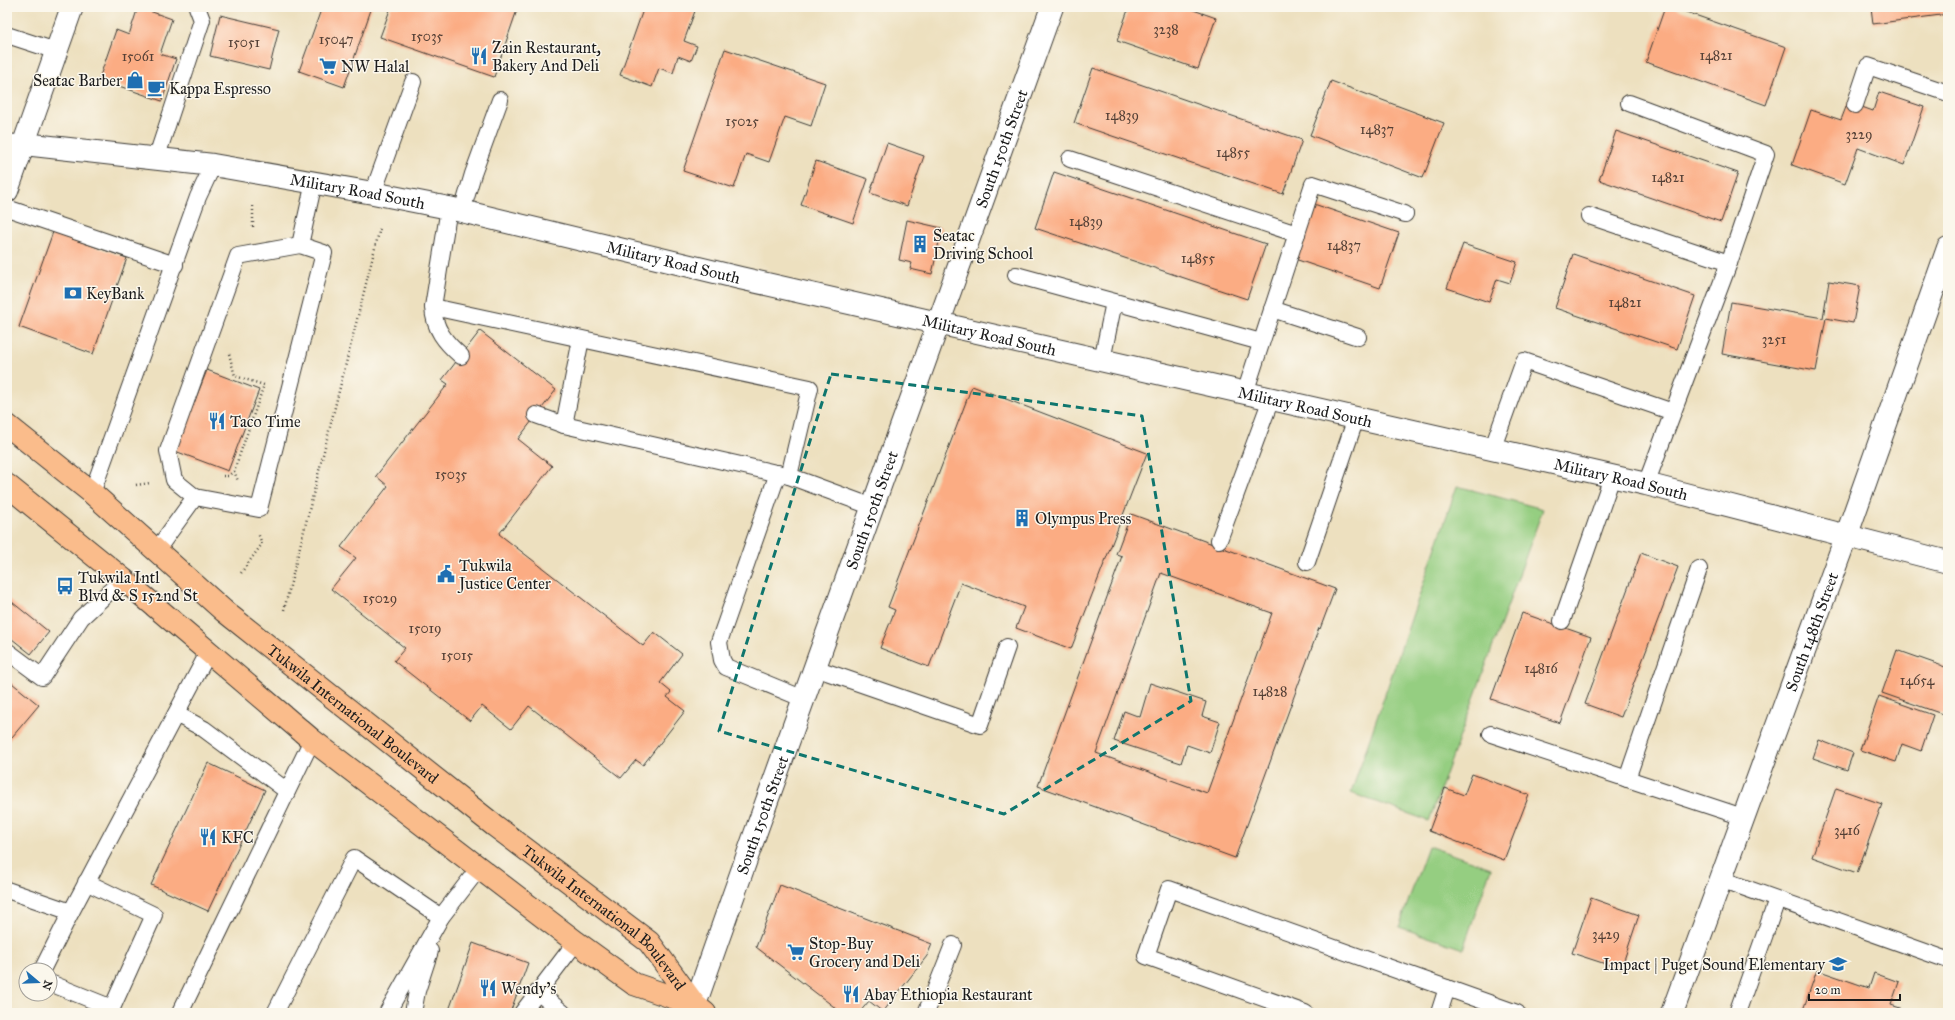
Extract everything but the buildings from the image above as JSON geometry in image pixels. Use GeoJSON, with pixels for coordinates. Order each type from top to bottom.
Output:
{"type":"FeatureCollection","features":[{"type":"Feature","properties":{"kind":"main road","name":"Tukwila International Boulevard"},"geometry":{"type":"LineString","coordinates":[[7,425],[92,493],[224,611],[495,826],[649,942],[698,1010]]}},
{"type":"Feature","properties":{"kind":"main road","name":"Tukwila International Boulevard"},"geometry":{"type":"LineString","coordinates":[[7,485],[123,579],[208,653],[312,740],[576,942],[634,984],[698,1010]]}},
{"type":"Feature","properties":{"kind":"street"},"geometry":{"type":"LineString","coordinates":[[7,191],[15,143],[56,51],[72,7]]}},
{"type":"Feature","properties":{"kind":"street","name":"South 150th Street"},"geometry":{"type":"LineString","coordinates":[[698,1010],[804,699],[1052,7]]}},
{"type":"Feature","properties":{"kind":"street","name":"Military Road South"},"geometry":{"type":"LineString","coordinates":[[15,143],[213,166],[374,192],[456,209],[740,278],[1646,484],[1846,537],[1948,562]]}},
{"type":"Feature","properties":{"kind":"street","name":"South 148th Street"},"geometry":{"type":"LineString","coordinates":[[1672,1013],[1846,537],[1948,248]]}},
{"type":"Feature","properties":{"kind":"lane"},"geometry":{"type":"LineString","coordinates":[[156,159],[202,20],[197,7]]}},
{"type":"Feature","properties":{"kind":"lane"},"geometry":{"type":"LineString","coordinates":[[7,35],[56,51]]}},
{"type":"Feature","properties":{"kind":"lane"},"geometry":{"type":"LineString","coordinates":[[1855,105],[1868,66],[1948,94]]}},
{"type":"Feature","properties":{"kind":"lane"},"geometry":{"type":"LineString","coordinates":[[374,192],[414,82]]}},
{"type":"Feature","properties":{"kind":"lane"},"geometry":{"type":"LineString","coordinates":[[461,356],[446,343],[438,331],[433,320],[433,307],[456,209],[473,174],[500,100]]}},
{"type":"Feature","properties":{"kind":"lane"},"geometry":{"type":"LineString","coordinates":[[1629,103],[1766,154],[1728,263],[1646,484]]}},
{"type":"Feature","properties":{"kind":"lane"},"geometry":{"type":"LineString","coordinates":[[1070,159],[1297,234]]}},
{"type":"Feature","properties":{"kind":"lane"},"geometry":{"type":"LineString","coordinates":[[92,493],[198,197],[213,166]]}},
{"type":"Feature","properties":{"kind":"lane"},"geometry":{"type":"LineString","coordinates":[[300,246],[314,182]]}},
{"type":"Feature","properties":{"kind":"lane"},"geometry":{"type":"LineString","coordinates":[[1245,393],[1313,184],[1405,214]]}},
{"type":"Feature","properties":{"kind":"lane"},"geometry":{"type":"LineString","coordinates":[[7,208],[174,265]]}},
{"type":"Feature","properties":{"kind":"lane"},"geometry":{"type":"LineString","coordinates":[[1589,216],[1728,263]]}},
{"type":"Feature","properties":{"kind":"lane"},"geometry":{"type":"LineString","coordinates":[[300,246],[324,253],[259,509],[195,497],[174,480],[168,451],[238,256],[300,246]]}},
{"type":"Feature","properties":{"kind":"lane"},"geometry":{"type":"LineString","coordinates":[[1016,276],[1261,342]]}},
{"type":"Feature","properties":{"kind":"lane"},"geometry":{"type":"LineString","coordinates":[[1102,360],[1114,302]]}},
{"type":"Feature","properties":{"kind":"lane"},"geometry":{"type":"LineString","coordinates":[[433,307],[810,388],[783,474],[719,642],[722,660],[726,667],[804,699]]}},
{"type":"Feature","properties":{"kind":"lane"},"geometry":{"type":"LineString","coordinates":[[1272,309],[1358,337]]}},
{"type":"Feature","properties":{"kind":"lane"},"geometry":{"type":"LineString","coordinates":[[564,425],[581,339]]}},
{"type":"Feature","properties":{"kind":"lane"},"geometry":{"type":"LineString","coordinates":[[1492,450],[1524,361],[1673,412]]}},
{"type":"Feature","properties":{"kind":"lane"},"geometry":{"type":"LineString","coordinates":[[1219,540],[1271,399]]}},
{"type":"Feature","properties":{"kind":"lane"},"geometry":{"type":"LineString","coordinates":[[536,415],[564,425],[783,474],[873,507]]}},
{"type":"Feature","properties":{"kind":"lane"},"geometry":{"type":"LineString","coordinates":[[1306,562],[1356,418]]}},
{"type":"Feature","properties":{"kind":"lane"},"geometry":{"type":"LineString","coordinates":[[1562,620],[1612,477]]}},
{"type":"Feature","properties":{"kind":"lane"},"geometry":{"type":"LineString","coordinates":[[156,551],[195,497]]}},
{"type":"Feature","properties":{"kind":"lane"},"geometry":{"type":"LineString","coordinates":[[1627,779],[1699,569]]}},
{"type":"Feature","properties":{"kind":"lane"},"geometry":{"type":"LineString","coordinates":[[7,650],[42,676],[81,618],[123,579]]}},
{"type":"Feature","properties":{"kind":"lane"},"geometry":{"type":"LineString","coordinates":[[815,668],[980,725],[1007,647]]}},
{"type":"Feature","properties":{"kind":"lane"},"geometry":{"type":"LineString","coordinates":[[46,962],[86,882],[208,653]]}},
{"type":"Feature","properties":{"kind":"lane"},"geometry":{"type":"LineString","coordinates":[[176,714],[204,729],[287,792]]}},
{"type":"Feature","properties":{"kind":"lane"},"geometry":{"type":"LineString","coordinates":[[1491,734],[1744,817]]}},
{"type":"Feature","properties":{"kind":"lane"},"geometry":{"type":"LineString","coordinates":[[180,1013],[312,740]]}},
{"type":"Feature","properties":{"kind":"lane"},"geometry":{"type":"LineString","coordinates":[[275,1013],[354,858],[441,917]]}},
{"type":"Feature","properties":{"kind":"lane"},"geometry":{"type":"LineString","coordinates":[[387,1013],[441,917],[479,868]]}},
{"type":"Feature","properties":{"kind":"lane"},"geometry":{"type":"LineString","coordinates":[[1720,879],[1948,960]]}},
{"type":"Feature","properties":{"kind":"lane"},"geometry":{"type":"LineString","coordinates":[[58,986],[118,1011],[154,916],[86,882]]}},
{"type":"Feature","properties":{"kind":"lane"},"geometry":{"type":"LineString","coordinates":[[1305,1013],[1146,956],[1169,889],[1517,1013]]}},
{"type":"Feature","properties":{"kind":"lane"},"geometry":{"type":"LineString","coordinates":[[7,890],[71,912]]}},
{"type":"Feature","properties":{"kind":"lane"},"geometry":{"type":"LineString","coordinates":[[1737,1013],[1778,900]]}},
{"type":"Feature","properties":{"kind":"lane"},"geometry":{"type":"LineString","coordinates":[[412,1013],[417,991],[441,917]]}},
{"type":"Feature","properties":{"kind":"lane"},"geometry":{"type":"LineString","coordinates":[[522,1013],[576,942]]}},
{"type":"Feature","properties":{"kind":"lane"},"geometry":{"type":"LineString","coordinates":[[926,1013],[953,945]]}},
{"type":"Feature","properties":{"kind":"lane"},"geometry":{"type":"LineString","coordinates":[[1439,1013],[1447,988]]}},
{"type":"Feature","properties":{"kind":"lane"},"geometry":{"type":"LineString","coordinates":[[538,992],[563,1013]]}},
{"type":"Feature","properties":{"kind":"path"},"geometry":{"type":"LineString","coordinates":[[253,206],[253,253]]}},
{"type":"Feature","properties":{"kind":"path"},"geometry":{"type":"LineString","coordinates":[[284,610],[380,228]]}},
{"type":"Feature","properties":{"kind":"path"},"geometry":{"type":"LineString","coordinates":[[218,476],[228,476],[234,471],[264,385],[235,376],[227,347]]}},
{"type":"Feature","properties":{"kind":"path"},"geometry":{"type":"LineString","coordinates":[[136,485],[174,480]]}},
{"type":"Feature","properties":{"kind":"highlighted area"},"geometry":{"type":"Polygon","coordinates":[[[831,374],[1142,416],[1191,701],[1004,814],[719,731],[831,374]]]}},
{"type":"Feature","properties":{"kind":"green space"},"geometry":{"type":"Polygon","coordinates":[[[1457,486],[1543,509],[1429,821],[1351,793],[1457,486]]]}},
{"type":"Feature","properties":{"kind":"green space"},"geometry":{"type":"Polygon","coordinates":[[[1428,846],[1491,868],[1463,949],[1399,927],[1428,846]]]}},
{"type":"Feature","properties":{"kind":"place","name":"Zain Restaurant, Bakery And Deli"},"geometry":{"type":"Point","coordinates":[479,56]}},
{"type":"Feature","properties":{"kind":"place","name":"NW Halal"},"geometry":{"type":"Point","coordinates":[328,66]}},
{"type":"Feature","properties":{"kind":"place","name":"Seatac Barber"},"geometry":{"type":"Point","coordinates":[135,80]}},
{"type":"Feature","properties":{"kind":"place","name":"Kappa Espresso"},"geometry":{"type":"Point","coordinates":[156,88]}},
{"type":"Feature","properties":{"kind":"place","name":"Seatac Driving School"},"geometry":{"type":"Point","coordinates":[920,244]}},
{"type":"Feature","properties":{"kind":"place","name":"KeyBank"},"geometry":{"type":"Point","coordinates":[73,293]}},
{"type":"Feature","properties":{"kind":"place","name":"Taco Time"},"geometry":{"type":"Point","coordinates":[217,421]}},
{"type":"Feature","properties":{"kind":"place","name":"Olympus Press"},"geometry":{"type":"Point","coordinates":[1022,518]}},
{"type":"Feature","properties":{"kind":"place","name":"Tukwila Justice Center"},"geometry":{"type":"Point","coordinates":[446,574]}},
{"type":"Feature","properties":{"kind":"place","name":"Tukwila Intl Blvd & S 152nd St"},"geometry":{"type":"Point","coordinates":[65,586]}},
{"type":"Feature","properties":{"kind":"place","name":"KFC"},"geometry":{"type":"Point","coordinates":[208,837]}},
{"type":"Feature","properties":{"kind":"place","name":"Stop-Buy Grocery and Deli"},"geometry":{"type":"Point","coordinates":[796,952]}},
{"type":"Feature","properties":{"kind":"place","name":"Impact | Puget Sound Elementary"},"geometry":{"type":"Point","coordinates":[1838,964]}},
{"type":"Feature","properties":{"kind":"place","name":"Wendy's"},"geometry":{"type":"Point","coordinates":[488,988]}},
{"type":"Feature","properties":{"kind":"place","name":"Abay Ethiopia Restaurant"},"geometry":{"type":"Point","coordinates":[851,994]}}]}
